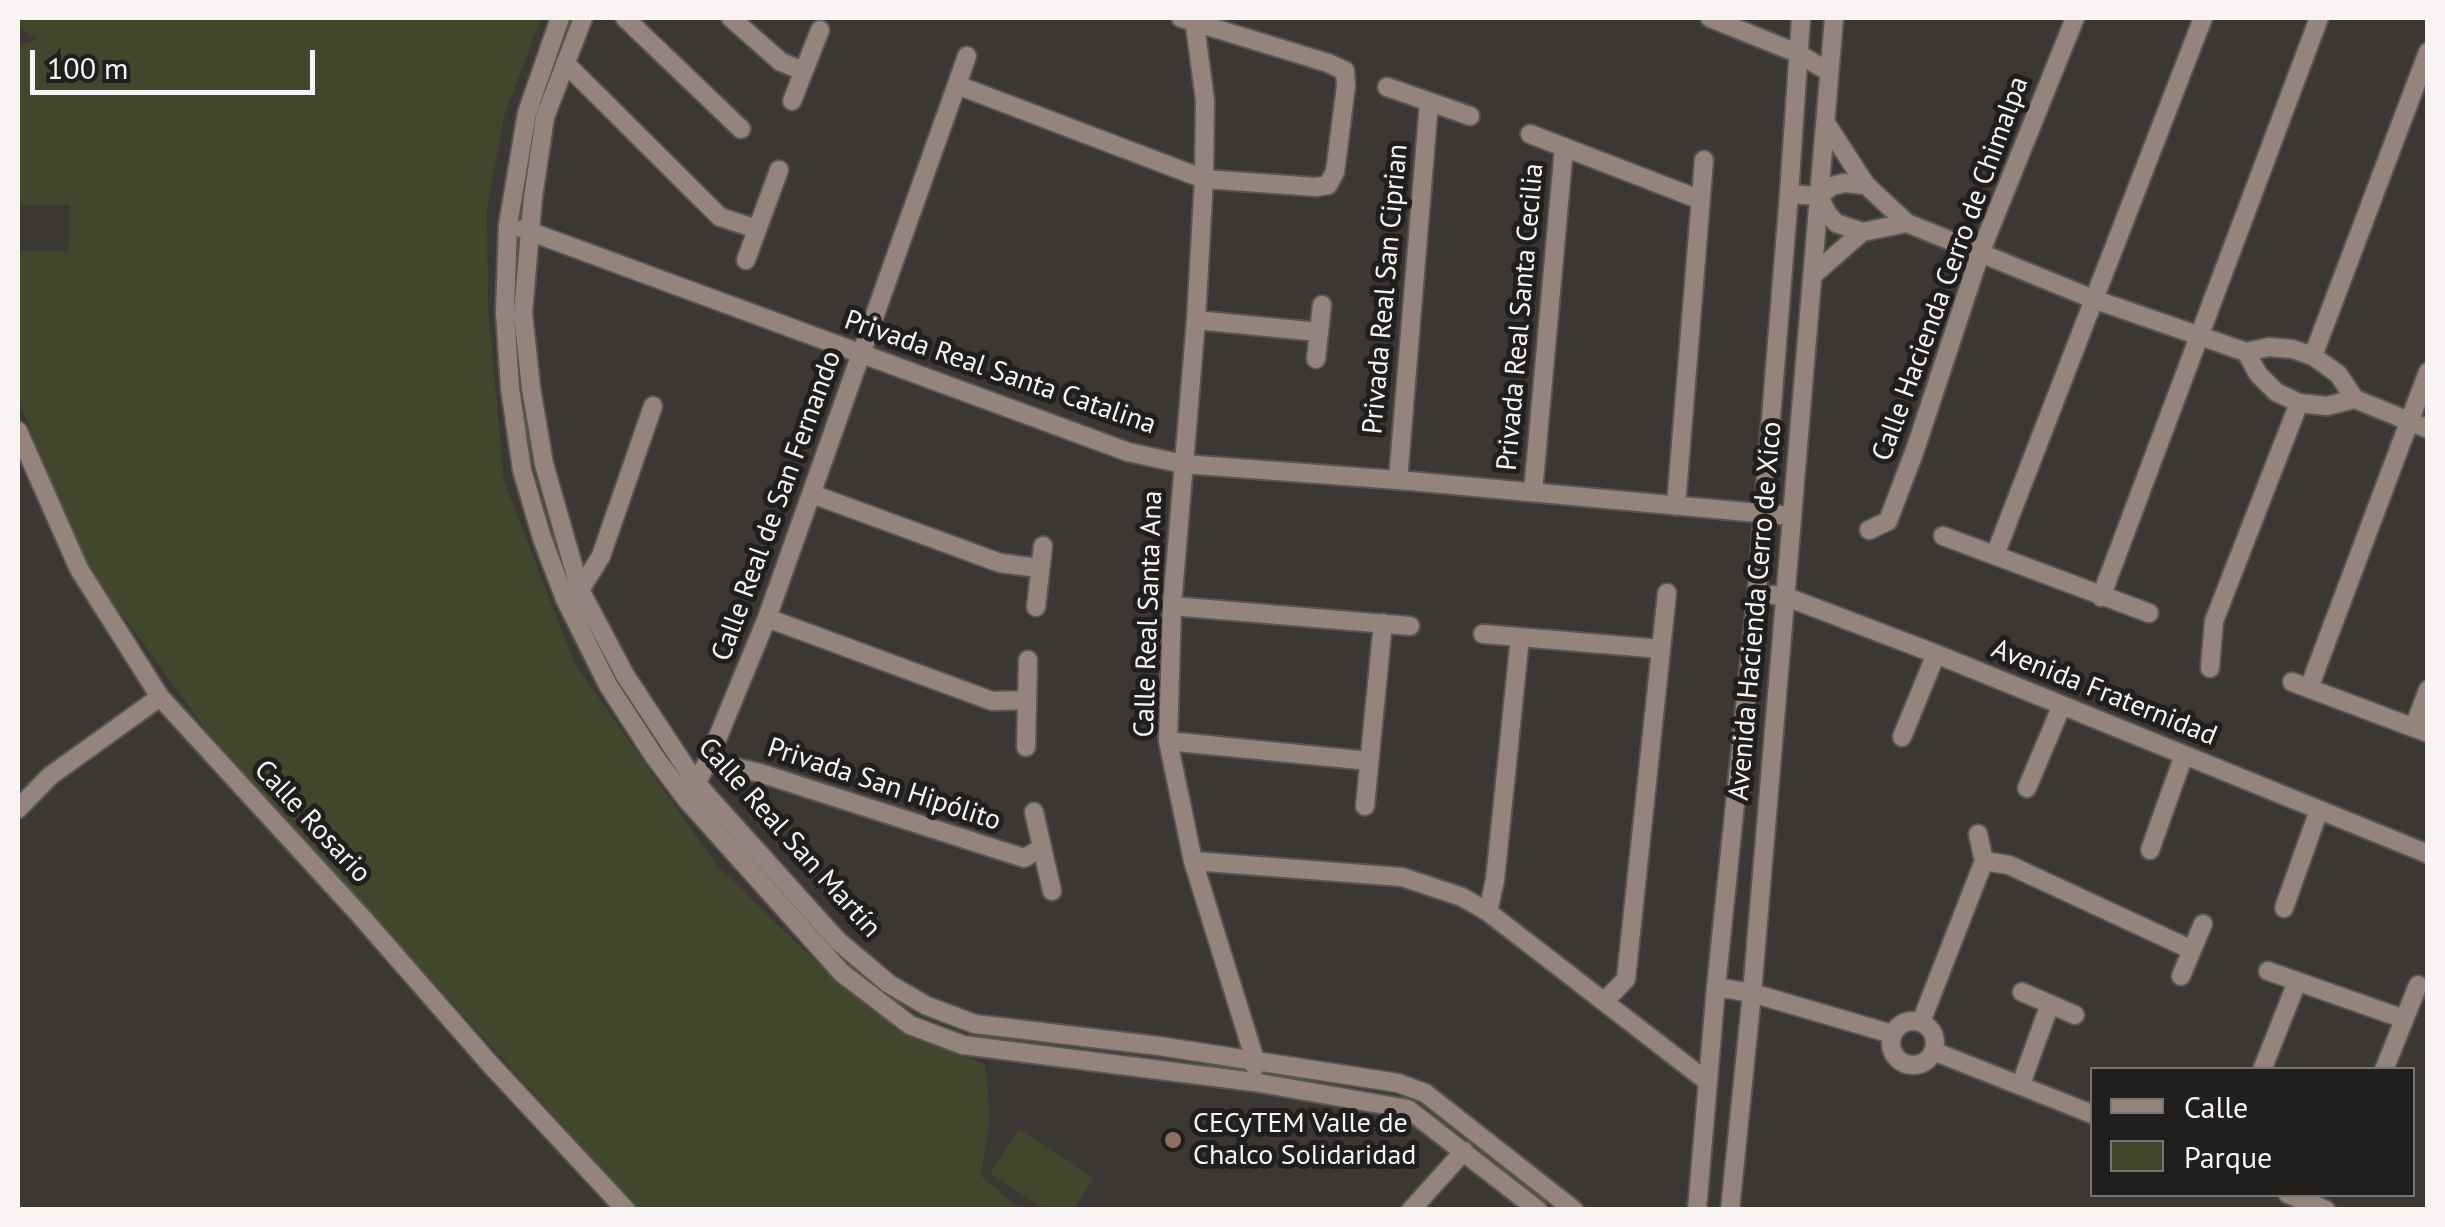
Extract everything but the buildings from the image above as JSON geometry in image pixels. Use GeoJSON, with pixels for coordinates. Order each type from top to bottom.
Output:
{"type":"FeatureCollection","features":[{"type":"Feature","properties":{"kind":"street","name":"Calle Real San Martín"},"geometry":{"type":"LineString","coordinates":[[560,18],[526,113],[508,225],[505,312],[510,388],[522,470],[565,599],[608,685],[654,756],[838,941],[890,984],[927,1006],[975,1024],[1255,1060],[1398,1083],[1425,1094],[1574,1210]]}},
{"type":"Feature","properties":{"kind":"street","name":"Calle Real San Martín"},"geometry":{"type":"LineString","coordinates":[[583,18],[545,118],[532,197],[523,312],[531,388],[544,464],[580,590],[692,791],[842,973],[910,1024],[963,1045],[1254,1082],[1408,1110],[1538,1210]]}},
{"type":"Feature","properties":{"kind":"street"},"geometry":{"type":"LineString","coordinates":[[625,18],[741,129]]}},
{"type":"Feature","properties":{"kind":"street"},"geometry":{"type":"LineString","coordinates":[[731,18],[781,62],[803,71]]}},
{"type":"Feature","properties":{"kind":"street"},"geometry":{"type":"LineString","coordinates":[[1710,18],[1797,53],[1829,72]]}},
{"type":"Feature","properties":{"kind":"street","name":"Avenida Hacienda Cerro de Xico"},"geometry":{"type":"LineString","coordinates":[[1697,1210],[1756,592],[1800,18]]}},
{"type":"Feature","properties":{"kind":"street","name":"Avenida Hacienda Cerro de Xico"},"geometry":{"type":"LineString","coordinates":[[1730,1210],[1752,993],[1834,18]]}},
{"type":"Feature","properties":{"kind":"street","name":"Calle Hacienda Cerro de Chimalpa"},"geometry":{"type":"LineString","coordinates":[[1869,530],[1888,521],[1981,252],[2075,18]]}},
{"type":"Feature","properties":{"kind":"street"},"geometry":{"type":"LineString","coordinates":[[1995,556],[2204,18]]}},
{"type":"Feature","properties":{"kind":"street"},"geometry":{"type":"LineString","coordinates":[[2101,597],[2319,18]]}},
{"type":"Feature","properties":{"kind":"street"},"geometry":{"type":"LineString","coordinates":[[957,85],[1204,179],[1328,185],[1336,172],[1345,71],[1190,19]]}},
{"type":"Feature","properties":{"kind":"street","name":"Calle Real Santa Ana"},"geometry":{"type":"LineString","coordinates":[[1190,19],[1205,100],[1204,179],[1172,606],[1168,741],[1193,861],[1255,1060],[1254,1082]]}},
{"type":"Feature","properties":{"kind":"street"},"geometry":{"type":"LineString","coordinates":[[792,101],[820,30]]}},
{"type":"Feature","properties":{"kind":"street"},"geometry":{"type":"LineString","coordinates":[[2314,356],[2428,52]]}},
{"type":"Feature","properties":{"kind":"street","name":"Calle Real de San Fernando"},"geometry":{"type":"LineString","coordinates":[[692,791],[767,618],[966,56]]}},
{"type":"Feature","properties":{"kind":"street"},"geometry":{"type":"LineString","coordinates":[[565,64],[720,217],[757,229]]}},
{"type":"Feature","properties":{"kind":"street"},"geometry":{"type":"LineString","coordinates":[[1387,86],[1470,116]]}},
{"type":"Feature","properties":{"kind":"street","name":"Privada Real San Ciprian"},"geometry":{"type":"LineString","coordinates":[[1398,480],[1430,102]]}},
{"type":"Feature","properties":{"kind":"street"},"geometry":{"type":"LineString","coordinates":[[1827,125],[1866,185],[1907,223],[2093,299],[2246,352],[2268,347],[2314,356],[2338,374],[2355,399],[2428,428]]}},
{"type":"Feature","properties":{"kind":"street","name":"Privada Real Santa Cecilia"},"geometry":{"type":"LineString","coordinates":[[1530,134],[1700,200]]}},
{"type":"Feature","properties":{"kind":"street","name":"Privada Real Santa Cecilia"},"geometry":{"type":"LineString","coordinates":[[1534,492],[1564,147]]}},
{"type":"Feature","properties":{"kind":"street"},"geometry":{"type":"LineString","coordinates":[[1676,506],[1704,160]]}},
{"type":"Feature","properties":{"kind":"street"},"geometry":{"type":"LineString","coordinates":[[746,260],[779,170]]}},
{"type":"Feature","properties":{"kind":"street"},"geometry":{"type":"LineString","coordinates":[[1789,194],[1818,196],[1832,186],[1866,185]]}},
{"type":"Feature","properties":{"kind":"street"},"geometry":{"type":"LineString","coordinates":[[1818,196],[1836,223],[1862,232]]}},
{"type":"Feature","properties":{"kind":"street"},"geometry":{"type":"LineString","coordinates":[[1812,276],[1862,232],[1907,223]]}},
{"type":"Feature","properties":{"kind":"street","name":"Privada Real Santa Catalina"},"geometry":{"type":"LineString","coordinates":[[508,225],[1128,452],[1183,464],[1792,516]]}},
{"type":"Feature","properties":{"kind":"street"},"geometry":{"type":"LineString","coordinates":[[1316,358],[1322,306]]}},
{"type":"Feature","properties":{"kind":"street"},"geometry":{"type":"LineString","coordinates":[[1196,320],[1319,332]]}},
{"type":"Feature","properties":{"kind":"street"},"geometry":{"type":"LineString","coordinates":[[2246,352],[2258,374],[2276,392],[2299,403],[2328,406],[2355,399]]}},
{"type":"Feature","properties":{"kind":"street"},"geometry":{"type":"LineString","coordinates":[[2428,372],[2300,685],[2421,730],[2428,690]]}},
{"type":"Feature","properties":{"kind":"street"},"geometry":{"type":"LineString","coordinates":[[2210,668],[2214,621],[2299,403]]}},
{"type":"Feature","properties":{"kind":"street"},"geometry":{"type":"LineString","coordinates":[[580,590],[601,556],[653,406]]}},
{"type":"Feature","properties":{"kind":"street","name":"Calle Rosario"},"geometry":{"type":"LineString","coordinates":[[18,431],[79,569],[160,697],[626,1210]]}},
{"type":"Feature","properties":{"kind":"street"},"geometry":{"type":"LineString","coordinates":[[812,494],[1000,563],[1040,568]]}},
{"type":"Feature","properties":{"kind":"street"},"geometry":{"type":"LineString","coordinates":[[1944,536],[2149,613]]}},
{"type":"Feature","properties":{"kind":"street"},"geometry":{"type":"LineString","coordinates":[[1036,607],[1043,546]]}},
{"type":"Feature","properties":{"kind":"street","name":"Avenida Fraternidad"},"geometry":{"type":"LineString","coordinates":[[1756,592],[1784,596],[1936,654],[2428,854]]}},
{"type":"Feature","properties":{"kind":"street"},"geometry":{"type":"LineString","coordinates":[[1606,1001],[1626,979],[1667,593]]}},
{"type":"Feature","properties":{"kind":"street"},"geometry":{"type":"LineString","coordinates":[[1172,606],[1410,626]]}},
{"type":"Feature","properties":{"kind":"street"},"geometry":{"type":"LineString","coordinates":[[767,618],[992,700],[1027,700]]}},
{"type":"Feature","properties":{"kind":"street"},"geometry":{"type":"LineString","coordinates":[[1365,806],[1383,623]]}},
{"type":"Feature","properties":{"kind":"street"},"geometry":{"type":"LineString","coordinates":[[1483,634],[1661,648]]}},
{"type":"Feature","properties":{"kind":"street"},"geometry":{"type":"LineString","coordinates":[[1488,912],[1495,880],[1520,638]]}},
{"type":"Feature","properties":{"kind":"street"},"geometry":{"type":"LineString","coordinates":[[1902,737],[1936,654]]}},
{"type":"Feature","properties":{"kind":"street"},"geometry":{"type":"LineString","coordinates":[[1026,747],[1028,660]]}},
{"type":"Feature","properties":{"kind":"street"},"geometry":{"type":"LineString","coordinates":[[18,808],[50,776],[160,697]]}},
{"type":"Feature","properties":{"kind":"street"},"geometry":{"type":"LineString","coordinates":[[2027,788],[2062,706]]}},
{"type":"Feature","properties":{"kind":"street"},"geometry":{"type":"LineString","coordinates":[[1168,741],[1369,762]]}},
{"type":"Feature","properties":{"kind":"street"},"geometry":{"type":"LineString","coordinates":[[2150,850],[2184,755]]}},
{"type":"Feature","properties":{"kind":"street","name":"Privada San Hipólito"},"geometry":{"type":"LineString","coordinates":[[708,761],[1024,858],[1042,848]]}},
{"type":"Feature","properties":{"kind":"street"},"geometry":{"type":"LineString","coordinates":[[2284,908],[2319,810]]}},
{"type":"Feature","properties":{"kind":"street"},"geometry":{"type":"LineString","coordinates":[[1034,812],[1052,891]]}},
{"type":"Feature","properties":{"kind":"street"},"geometry":{"type":"LineString","coordinates":[[1921,1022],[1984,860],[1978,834]]}},
{"type":"Feature","properties":{"kind":"street"},"geometry":{"type":"LineString","coordinates":[[1984,860],[2009,865],[2192,950]]}},
{"type":"Feature","properties":{"kind":"street"},"geometry":{"type":"LineString","coordinates":[[1193,861],[1402,877],[1462,897],[1488,912],[1708,1082]]}},
{"type":"Feature","properties":{"kind":"street"},"geometry":{"type":"LineString","coordinates":[[2181,976],[2204,924]]}},
{"type":"Feature","properties":{"kind":"street"},"geometry":{"type":"LineString","coordinates":[[2268,971],[2404,1019]]}},
{"type":"Feature","properties":{"kind":"street"},"geometry":{"type":"LineString","coordinates":[[2263,1067],[2297,982]]}},
{"type":"Feature","properties":{"kind":"street"},"geometry":{"type":"LineString","coordinates":[[2385,1067],[2418,985]]}},
{"type":"Feature","properties":{"kind":"street"},"geometry":{"type":"LineString","coordinates":[[1716,987],[1752,993],[1892,1034]]}},
{"type":"Feature","properties":{"kind":"street"},"geometry":{"type":"LineString","coordinates":[[2022,992],[2076,1015]]}},
{"type":"Feature","properties":{"kind":"street"},"geometry":{"type":"LineString","coordinates":[[2021,1084],[2050,1004]]}},
{"type":"Feature","properties":{"kind":"street"},"geometry":{"type":"LineString","coordinates":[[1904,1022],[1921,1022],[1933,1034],[1933,1051],[1922,1063],[1905,1063],[1892,1052],[1892,1034],[1904,1022]]}},
{"type":"Feature","properties":{"kind":"street"},"geometry":{"type":"LineString","coordinates":[[1933,1051],[2090,1113]]}},
{"type":"Feature","properties":{"kind":"street"},"geometry":{"type":"LineString","coordinates":[[1410,1210],[1464,1151]]}},
{"type":"Feature","properties":{"kind":"street"},"geometry":{"type":"LineString","coordinates":[[2295,1197],[2327,1210]]}},
{"type":"Feature","properties":{"kind":"green space"},"geometry":{"type":"Polygon","coordinates":[[[18,18],[541,18],[504,117],[487,208],[488,307],[504,481],[575,664],[717,866],[831,976],[905,1034],[985,1064],[990,1116],[981,1176],[1020,1209],[638,1209],[207,731],[86,565],[21,407],[18,250],[69,251],[70,205],[18,205],[18,46],[38,39],[18,27],[18,18]]]}},
{"type":"Feature","properties":{"kind":"green space"},"geometry":{"type":"Polygon","coordinates":[[[1019,1129],[1094,1178],[1074,1209],[1045,1209],[990,1174],[1019,1129]]]}},
{"type":"Feature","properties":{"kind":"place","name":"CECyTEM Valle de Chalco Solidaridad"},"geometry":{"type":"Point","coordinates":[1173,1140]}}]}
